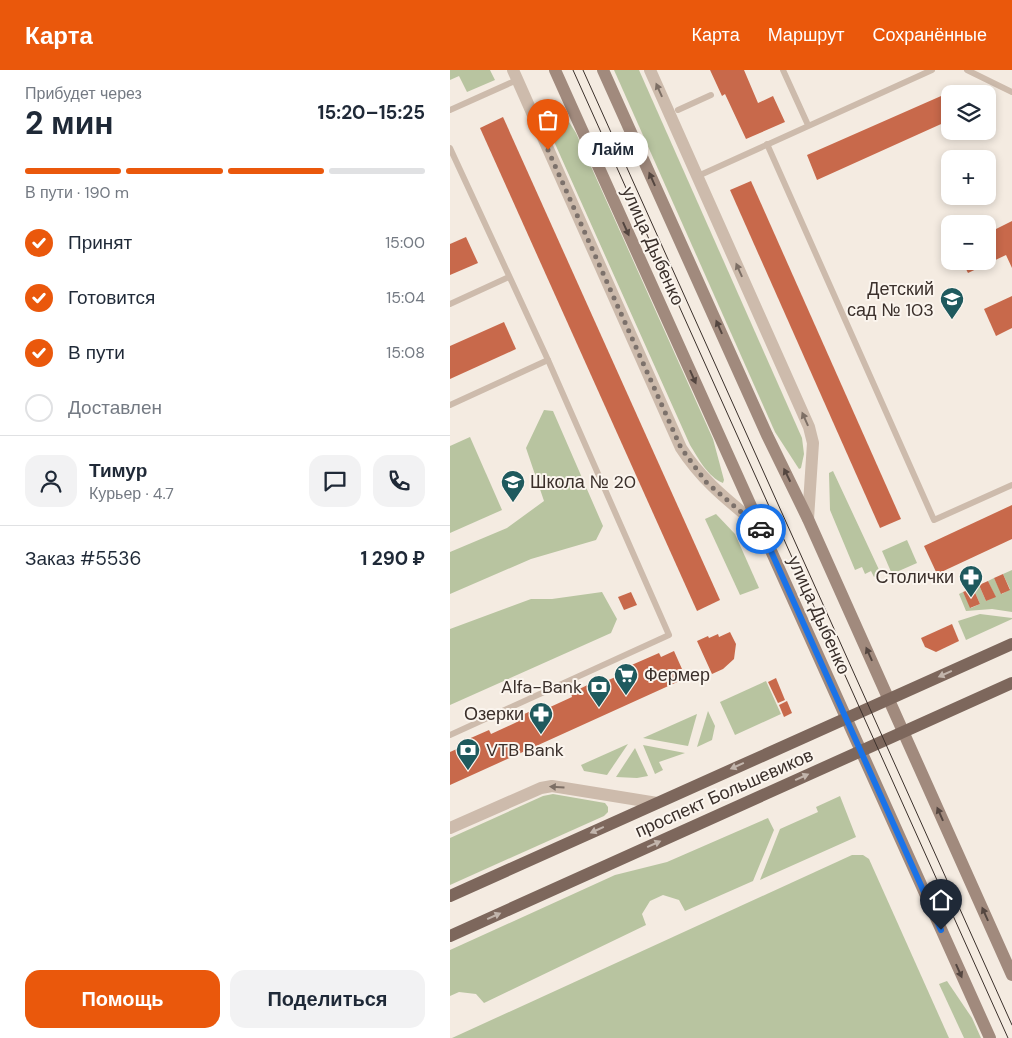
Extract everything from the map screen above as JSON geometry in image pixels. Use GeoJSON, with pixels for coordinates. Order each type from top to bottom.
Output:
{"type":"FeatureCollection","features":[{"type":"Feature","properties":{"kind":"main road","name":"улица Дыбенко"},"geometry":{"type":"LineString","coordinates":[[555,70],[990,1038]]}},
{"type":"Feature","properties":{"kind":"main road","name":"улица Дыбенко"},"geometry":{"type":"LineString","coordinates":[[604,70],[1012,975]]}},
{"type":"Feature","properties":{"kind":"main road","name":"проспект Большевиков"},"geometry":{"type":"LineString","coordinates":[[450,896],[1012,644]]}},
{"type":"Feature","properties":{"kind":"main road","name":"проспект Большевиков"},"geometry":{"type":"LineString","coordinates":[[450,936],[1012,683]]}},
{"type":"Feature","properties":{"kind":"street"},"geometry":{"type":"LineString","coordinates":[[650,70],[808,427],[813,443],[808,519]]}},
{"type":"Feature","properties":{"kind":"street"},"geometry":{"type":"LineString","coordinates":[[515,75],[681,448],[706,482],[760,526]]}},
{"type":"Feature","properties":{"kind":"street","name":"проспект Большевиков"},"geometry":{"type":"LineString","coordinates":[[450,828],[541,788],[552,786],[657,803]]}},
{"type":"Feature","properties":{"kind":"lane"},"geometry":{"type":"LineString","coordinates":[[782,70],[808,126]]}},
{"type":"Feature","properties":{"kind":"lane"},"geometry":{"type":"LineString","coordinates":[[698,176],[932,70]]}},
{"type":"Feature","properties":{"kind":"lane"},"geometry":{"type":"LineString","coordinates":[[967,70],[1012,92]]}},
{"type":"Feature","properties":{"kind":"lane"},"geometry":{"type":"LineString","coordinates":[[450,110],[515,75]]}},
{"type":"Feature","properties":{"kind":"lane"},"geometry":{"type":"LineString","coordinates":[[678,110],[711,95]]}},
{"type":"Feature","properties":{"kind":"lane"},"geometry":{"type":"LineString","coordinates":[[767,144],[934,520],[1012,485]]}},
{"type":"Feature","properties":{"kind":"lane"},"geometry":{"type":"LineString","coordinates":[[450,148],[548,360],[669,636],[450,735]]}},
{"type":"Feature","properties":{"kind":"lane"},"geometry":{"type":"LineString","coordinates":[[450,304],[509,277]]}},
{"type":"Feature","properties":{"kind":"lane"},"geometry":{"type":"LineString","coordinates":[[450,405],[548,360]]}},
{"type":"Feature","properties":{"kind":"green space"},"geometry":{"type":"Polygon","coordinates":[[[450,70],[490,70],[495,80],[467,92],[459,76],[450,80],[450,70]]]}},
{"type":"Feature","properties":{"kind":"green space"},"geometry":{"type":"Polygon","coordinates":[[[614,70],[639,70],[802,438],[804,454],[801,468],[799,469],[775,432],[614,70]]]}},
{"type":"Feature","properties":{"kind":"green space"},"geometry":{"type":"Polygon","coordinates":[[[555,100],[576,133],[713,439],[724,480],[723,483],[708,472],[690,445],[539,108],[555,100]]]}},
{"type":"Feature","properties":{"kind":"green space"},"geometry":{"type":"Polygon","coordinates":[[[544,410],[553,411],[603,526],[596,540],[531,559],[450,594],[450,552],[507,528],[544,501],[526,448],[544,410]]]}},
{"type":"Feature","properties":{"kind":"green space"},"geometry":{"type":"Polygon","coordinates":[[[470,437],[502,510],[450,533],[450,446],[470,437]]]}},
{"type":"Feature","properties":{"kind":"green space"},"geometry":{"type":"Polygon","coordinates":[[[833,471],[881,574],[874,577],[871,571],[865,574],[862,567],[855,570],[830,510],[829,473],[833,471]]]}},
{"type":"Feature","properties":{"kind":"green space"},"geometry":{"type":"Polygon","coordinates":[[[716,514],[735,534],[759,588],[740,595],[705,519],[716,514]]]}},
{"type":"Feature","properties":{"kind":"green space"},"geometry":{"type":"Polygon","coordinates":[[[907,540],[917,563],[892,574],[882,551],[907,540]]]}},
{"type":"Feature","properties":{"kind":"green space"},"geometry":{"type":"Polygon","coordinates":[[[1012,570],[1012,612],[992,609],[966,611],[959,594],[963,592],[971,608],[980,604],[973,588],[979,585],[986,601],[995,596],[988,581],[994,578],[1002,594],[1010,589],[1003,574],[1012,570]]]}},
{"type":"Feature","properties":{"kind":"green space"},"geometry":{"type":"Polygon","coordinates":[[[602,592],[617,619],[611,633],[450,705],[450,629],[531,599],[552,599],[602,592]]]}},
{"type":"Feature","properties":{"kind":"green space"},"geometry":{"type":"Polygon","coordinates":[[[980,614],[1012,619],[966,640],[958,621],[980,614]]]}},
{"type":"Feature","properties":{"kind":"green space"},"geometry":{"type":"Polygon","coordinates":[[[766,681],[781,714],[735,735],[720,702],[766,681]]]}},
{"type":"Feature","properties":{"kind":"green space"},"geometry":{"type":"Polygon","coordinates":[[[708,711],[715,726],[712,740],[697,747],[708,711]]]}},
{"type":"Feature","properties":{"kind":"green space"},"geometry":{"type":"Polygon","coordinates":[[[697,714],[688,746],[643,738],[697,714]]]}},
{"type":"Feature","properties":{"kind":"green space"},"geometry":{"type":"Polygon","coordinates":[[[628,744],[607,775],[584,771],[581,765],[628,744]]]}},
{"type":"Feature","properties":{"kind":"green space"},"geometry":{"type":"Polygon","coordinates":[[[643,745],[685,753],[659,762],[663,770],[655,774],[643,745]]]}},
{"type":"Feature","properties":{"kind":"green space"},"geometry":{"type":"Polygon","coordinates":[[[635,748],[648,776],[637,778],[616,777],[635,748]]]}},
{"type":"Feature","properties":{"kind":"green space"},"geometry":{"type":"Polygon","coordinates":[[[553,794],[605,803],[608,807],[608,812],[604,816],[450,885],[450,838],[543,796],[553,794]]]}},
{"type":"Feature","properties":{"kind":"green space"},"geometry":{"type":"Polygon","coordinates":[[[840,796],[856,837],[760,880],[780,829],[818,812],[816,807],[840,796]]]}},
{"type":"Feature","properties":{"kind":"green space"},"geometry":{"type":"Polygon","coordinates":[[[768,818],[774,830],[753,881],[685,911],[679,900],[663,895],[650,901],[642,914],[646,925],[484,1003],[476,994],[459,992],[450,996],[450,950],[615,875],[667,862],[768,818]]]}},
{"type":"Feature","properties":{"kind":"green space"},"geometry":{"type":"Polygon","coordinates":[[[852,855],[863,855],[869,859],[949,1038],[452,1038],[852,855]]]}},
{"type":"Feature","properties":{"kind":"green space"},"geometry":{"type":"Polygon","coordinates":[[[947,981],[972,1018],[981,1038],[964,1038],[939,984],[947,981]]]}},
{"type":"Feature","properties":{"kind":"building"},"geometry":{"type":"Polygon","coordinates":[[[710,70],[744,70],[758,103],[773,96],[785,122],[746,139],[725,94],[722,96],[710,70]]]}},
{"type":"Feature","properties":{"kind":"building"},"geometry":{"type":"Polygon","coordinates":[[[941,96],[941,124],[817,180],[807,155],[941,96]]]}},
{"type":"Feature","properties":{"kind":"building"},"geometry":{"type":"Polygon","coordinates":[[[503,117],[720,600],[697,611],[480,128],[503,117]]]}},
{"type":"Feature","properties":{"kind":"building"},"geometry":{"type":"Polygon","coordinates":[[[751,181],[901,519],[880,528],[730,190],[751,181]]]}},
{"type":"Feature","properties":{"kind":"building"},"geometry":{"type":"Polygon","coordinates":[[[1012,221],[1012,268],[1006,255],[996,260],[996,229],[1012,221]]]}},
{"type":"Feature","properties":{"kind":"building"},"geometry":{"type":"Polygon","coordinates":[[[466,237],[478,263],[450,275],[450,244],[466,237]]]}},
{"type":"Feature","properties":{"kind":"building"},"geometry":{"type":"Polygon","coordinates":[[[1012,296],[1012,328],[996,336],[984,309],[1012,296]]]}},
{"type":"Feature","properties":{"kind":"building"},"geometry":{"type":"Polygon","coordinates":[[[504,322],[516,349],[450,379],[450,346],[504,322]]]}},
{"type":"Feature","properties":{"kind":"building"},"geometry":{"type":"Polygon","coordinates":[[[1012,505],[1012,539],[937,574],[924,546],[1012,505]]]}},
{"type":"Feature","properties":{"kind":"building"},"geometry":{"type":"Polygon","coordinates":[[[1003,574],[1010,590],[1001,594],[994,578],[1003,574]]]}},
{"type":"Feature","properties":{"kind":"building"},"geometry":{"type":"Polygon","coordinates":[[[988,581],[996,597],[986,601],[979,585],[988,581]]]}},
{"type":"Feature","properties":{"kind":"building"},"geometry":{"type":"Polygon","coordinates":[[[973,588],[980,604],[970,608],[963,592],[973,588]]]}},
{"type":"Feature","properties":{"kind":"building"},"geometry":{"type":"Polygon","coordinates":[[[631,592],[637,605],[624,610],[618,597],[631,592]]]}},
{"type":"Feature","properties":{"kind":"building"},"geometry":{"type":"Polygon","coordinates":[[[952,624],[959,641],[936,652],[925,647],[921,638],[952,624]]]}},
{"type":"Feature","properties":{"kind":"building"},"geometry":{"type":"Polygon","coordinates":[[[730,632],[736,644],[734,659],[723,669],[712,674],[697,641],[718,634],[719,637],[730,632]]]}},
{"type":"Feature","properties":{"kind":"building"},"geometry":{"type":"Polygon","coordinates":[[[674,651],[686,678],[450,785],[450,752],[459,748],[457,744],[489,730],[491,734],[517,722],[515,718],[547,704],[548,708],[572,697],[571,693],[602,678],[604,682],[629,671],[627,667],[659,653],[661,657],[674,651]]]}},
{"type":"Feature","properties":{"kind":"building"},"geometry":{"type":"Polygon","coordinates":[[[776,678],[785,700],[778,703],[768,682],[776,678]]]}},
{"type":"Feature","properties":{"kind":"building"},"geometry":{"type":"Polygon","coordinates":[[[787,701],[792,713],[784,717],[779,705],[787,701]]]}},
{"type":"Feature","properties":{"kind":"tram line"},"geometry":{"type":"LineString","coordinates":[[573,70],[1008,1038]]}},
{"type":"Feature","properties":{"kind":"tram line"},"geometry":{"type":"LineString","coordinates":[[583,70],[1012,1025]]}},
{"type":"Feature","properties":{"kind":"way so far"},"geometry":{"type":"LineString","coordinates":[[548,150],[681,448],[692,466],[706,482],[760,526],[761,529]]}},
{"type":"Feature","properties":{"kind":"place","name":"Лайм"},"geometry":{"type":"Point","coordinates":[548,150]}},
{"type":"Feature","properties":{"kind":"place","name":"Детский сад № 103"},"geometry":{"type":"Point","coordinates":[952,320]}},
{"type":"Feature","properties":{"kind":"place","name":"Школа № 20"},"geometry":{"type":"Point","coordinates":[513,503]}},
{"type":"Feature","properties":{"kind":"place","name":"Столички"},"geometry":{"type":"Point","coordinates":[971,598]}},
{"type":"Feature","properties":{"kind":"place","name":"Фермер"},"geometry":{"type":"Point","coordinates":[626,696]}},
{"type":"Feature","properties":{"kind":"place","name":"Alfa-Bank"},"geometry":{"type":"Point","coordinates":[599,708]}},
{"type":"Feature","properties":{"kind":"place","name":"Озерки"},"geometry":{"type":"Point","coordinates":[541,735]}},
{"type":"Feature","properties":{"kind":"place","name":"VTB Bank"},"geometry":{"type":"Point","coordinates":[468,771]}},
{"type":"Feature","properties":{"kind":"route"},"geometry":{"type":"LineString","coordinates":[[761,529],[941,930]]}}]}
